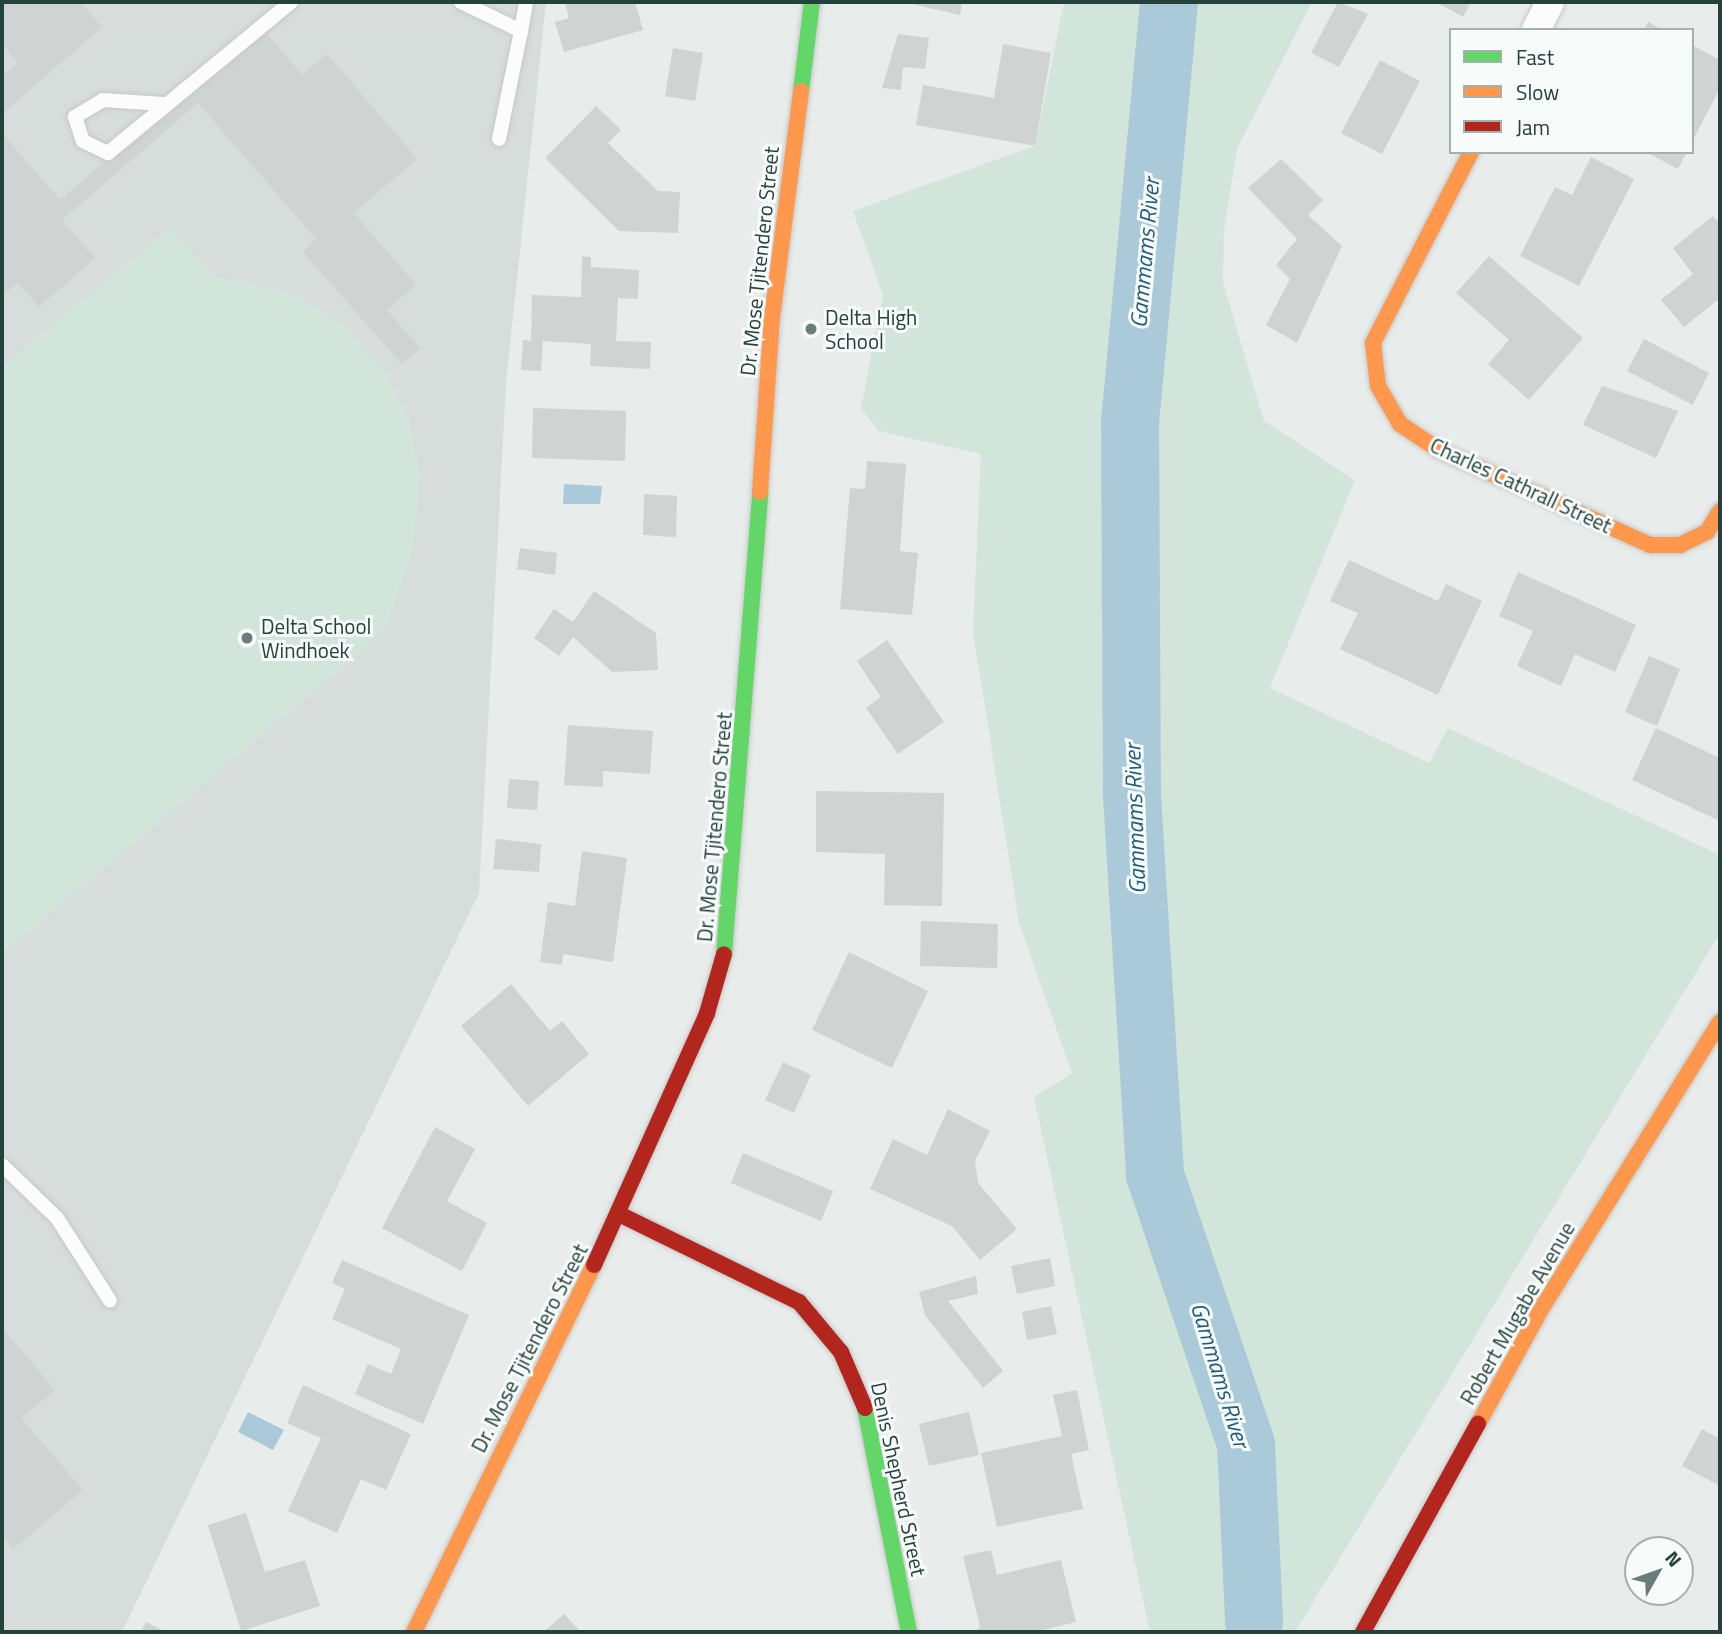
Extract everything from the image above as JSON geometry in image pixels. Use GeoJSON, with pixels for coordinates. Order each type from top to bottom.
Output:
{"type":"FeatureCollection","features":[{"type":"Feature","properties":{"kind":"street","name":"Dr. Mose Tjitendero Street"},"geometry":{"type":"LineString","coordinates":[[414,1632],[619,1214],[707,1013],[732,912],[772,318],[813,2]]}},
{"type":"Feature","properties":{"kind":"street"},"geometry":{"type":"LineString","coordinates":[[1537,28],[1550,2]]}},
{"type":"Feature","properties":{"kind":"street","name":"Charles Cathrall Street"},"geometry":{"type":"LineString","coordinates":[[1470,154],[1373,343],[1378,386],[1400,424],[1439,450],[1650,545],[1680,545],[1707,531],[1720,511]]}},
{"type":"Feature","properties":{"kind":"street","name":"Robert Mugabe Avenue"},"geometry":{"type":"LineString","coordinates":[[1363,1632],[1540,1311],[1720,1022]]}},
{"type":"Feature","properties":{"kind":"street","name":"Denis Shepherd Street"},"geometry":{"type":"LineString","coordinates":[[619,1214],[799,1302],[836,1343],[862,1391],[909,1632]]}},
{"type":"Feature","properties":{"kind":"lane"},"geometry":{"type":"LineString","coordinates":[[163,104],[103,100],[75,117],[83,141],[107,153],[136,136],[163,104],[290,2]]}},
{"type":"Feature","properties":{"kind":"lane"},"geometry":{"type":"LineString","coordinates":[[461,2],[521,32]]}},
{"type":"Feature","properties":{"kind":"lane"},"geometry":{"type":"LineString","coordinates":[[499,139],[526,2]]}},
{"type":"Feature","properties":{"kind":"lane"},"geometry":{"type":"LineString","coordinates":[[2,1165],[57,1218],[110,1301]]}},
{"type":"Feature","properties":{"kind":"shaded area","name":"Delta School Windhoek"},"geometry":{"type":"Polygon","coordinates":[[[2,2],[546,2],[506,383],[479,893],[122,1632],[2,1632],[2,2]]]}},
{"type":"Feature","properties":{"kind":"green space"},"geometry":{"type":"Polygon","coordinates":[[[1064,2],[1312,2],[1237,149],[1224,232],[1223,282],[1264,421],[1355,480],[1270,688],[1429,763],[1448,728],[1720,855],[1720,933],[1295,1632],[1150,1632],[1034,1097],[1072,1073],[1019,923],[973,631],[981,454],[878,431],[861,408],[883,295],[853,211],[1035,146],[1064,2]]]}},
{"type":"Feature","properties":{"kind":"green space"},"geometry":{"type":"Polygon","coordinates":[[[171,227],[211,275],[292,293],[343,325],[386,373],[409,420],[420,476],[413,548],[384,632],[2,954],[2,367],[171,227]]]}},
{"type":"Feature","properties":{"kind":"water"},"geometry":{"type":"Polygon","coordinates":[[[564,484],[602,486],[600,504],[563,504],[564,484]]]}},
{"type":"Feature","properties":{"kind":"water"},"geometry":{"type":"Polygon","coordinates":[[[248,1412],[284,1430],[273,1450],[238,1432],[248,1412]]]}},
{"type":"Feature","properties":{"kind":"building"},"geometry":{"type":"Polygon","coordinates":[[[2,2],[80,2],[102,27],[2,114],[2,76],[18,63],[2,44],[2,2]]]}},
{"type":"Feature","properties":{"kind":"building"},"geometry":{"type":"Polygon","coordinates":[[[565,2],[635,2],[643,30],[564,52],[555,22],[569,18],[565,2]]]}},
{"type":"Feature","properties":{"kind":"building"},"geometry":{"type":"Polygon","coordinates":[[[903,2],[962,2],[960,15],[903,2]]]}},
{"type":"Feature","properties":{"kind":"building"},"geometry":{"type":"Polygon","coordinates":[[[1338,2],[1368,14],[1339,67],[1311,53],[1338,2]]]}},
{"type":"Feature","properties":{"kind":"building"},"geometry":{"type":"Polygon","coordinates":[[[1436,2],[1471,2],[1463,17],[1436,2]]]}},
{"type":"Feature","properties":{"kind":"building"},"geometry":{"type":"Polygon","coordinates":[[[1648,22],[1659,28],[1645,28],[1648,22]]]}},
{"type":"Feature","properties":{"kind":"building"},"geometry":{"type":"Polygon","coordinates":[[[261,27],[302,75],[327,54],[417,159],[354,213],[416,285],[387,310],[420,348],[402,364],[303,252],[316,239],[198,103],[62,220],[95,258],[39,307],[18,283],[2,296],[2,133],[60,200],[261,27]]]}},
{"type":"Feature","properties":{"kind":"building"},"geometry":{"type":"Polygon","coordinates":[[[898,34],[929,38],[925,69],[903,67],[901,90],[882,88],[898,34]]]}},
{"type":"Feature","properties":{"kind":"building"},"geometry":{"type":"Polygon","coordinates":[[[1003,44],[1051,53],[1035,146],[916,125],[923,85],[994,98],[1003,44]]]}},
{"type":"Feature","properties":{"kind":"building"},"geometry":{"type":"Polygon","coordinates":[[[1694,46],[1720,60],[1720,88],[1694,138],[1694,46]]]}},
{"type":"Feature","properties":{"kind":"building"},"geometry":{"type":"Polygon","coordinates":[[[673,48],[703,53],[695,101],[665,96],[673,48]]]}},
{"type":"Feature","properties":{"kind":"building"},"geometry":{"type":"Polygon","coordinates":[[[1380,60],[1420,81],[1382,154],[1341,133],[1380,60]]]}},
{"type":"Feature","properties":{"kind":"building"},"geometry":{"type":"Polygon","coordinates":[[[596,106],[621,130],[608,143],[658,191],[680,192],[678,233],[619,231],[545,158],[596,106]]]}},
{"type":"Feature","properties":{"kind":"building"},"geometry":{"type":"Polygon","coordinates":[[[1650,154],[1686,154],[1678,169],[1650,154]]]}},
{"type":"Feature","properties":{"kind":"building"},"geometry":{"type":"Polygon","coordinates":[[[1591,157],[1634,179],[1579,286],[1520,256],[1555,187],[1572,195],[1591,157]]]}},
{"type":"Feature","properties":{"kind":"building"},"geometry":{"type":"Polygon","coordinates":[[[1281,159],[1323,200],[1308,215],[1342,246],[1297,343],[1266,325],[1290,279],[1276,265],[1297,239],[1248,188],[1281,159]]]}},
{"type":"Feature","properties":{"kind":"building"},"geometry":{"type":"Polygon","coordinates":[[[1713,216],[1720,224],[1720,298],[1684,327],[1661,300],[1693,274],[1673,248],[1713,216]]]}},
{"type":"Feature","properties":{"kind":"building"},"geometry":{"type":"Polygon","coordinates":[[[582,256],[591,257],[591,267],[639,270],[638,299],[618,298],[616,341],[651,342],[650,369],[590,366],[591,344],[543,341],[541,371],[521,370],[523,340],[531,341],[532,295],[581,297],[582,256]]]}},
{"type":"Feature","properties":{"kind":"building"},"geometry":{"type":"Polygon","coordinates":[[[1489,256],[1583,338],[1529,400],[1488,364],[1509,340],[1456,293],[1489,256]]]}},
{"type":"Feature","properties":{"kind":"building"},"geometry":{"type":"Polygon","coordinates":[[[1644,339],[1709,373],[1693,405],[1627,371],[1644,339]]]}},
{"type":"Feature","properties":{"kind":"building"},"geometry":{"type":"Polygon","coordinates":[[[1602,386],[1678,411],[1656,458],[1583,425],[1602,386]]]}},
{"type":"Feature","properties":{"kind":"building"},"geometry":{"type":"Polygon","coordinates":[[[533,408],[626,411],[625,461],[532,458],[533,408]]]}},
{"type":"Feature","properties":{"kind":"building"},"geometry":{"type":"Polygon","coordinates":[[[867,461],[906,464],[900,551],[918,553],[912,615],[840,609],[850,488],[865,489],[867,461]]]}},
{"type":"Feature","properties":{"kind":"building"},"geometry":{"type":"Polygon","coordinates":[[[644,494],[677,496],[676,537],[643,535],[644,494]]]}},
{"type":"Feature","properties":{"kind":"building"},"geometry":{"type":"Polygon","coordinates":[[[520,548],[557,553],[555,575],[517,569],[520,548]]]}},
{"type":"Feature","properties":{"kind":"building"},"geometry":{"type":"Polygon","coordinates":[[[1349,560],[1438,601],[1446,584],[1482,601],[1438,695],[1340,649],[1358,613],[1330,601],[1349,560]]]}},
{"type":"Feature","properties":{"kind":"building"},"geometry":{"type":"Polygon","coordinates":[[[1518,572],[1636,625],[1615,672],[1575,654],[1561,686],[1517,666],[1533,631],[1499,616],[1518,572]]]}},
{"type":"Feature","properties":{"kind":"building"},"geometry":{"type":"Polygon","coordinates":[[[594,591],[656,633],[658,670],[612,672],[573,637],[559,656],[534,638],[554,609],[573,622],[594,591]]]}},
{"type":"Feature","properties":{"kind":"building"},"geometry":{"type":"Polygon","coordinates":[[[887,640],[944,722],[898,754],[866,708],[881,697],[857,661],[887,640]]]}},
{"type":"Feature","properties":{"kind":"building"},"geometry":{"type":"Polygon","coordinates":[[[1649,656],[1680,669],[1657,726],[1625,712],[1649,656]]]}},
{"type":"Feature","properties":{"kind":"building"},"geometry":{"type":"Polygon","coordinates":[[[568,725],[653,731],[650,774],[603,771],[603,787],[564,785],[568,725]]]}},
{"type":"Feature","properties":{"kind":"building"},"geometry":{"type":"Polygon","coordinates":[[[1656,728],[1720,758],[1720,821],[1632,780],[1656,728]]]}},
{"type":"Feature","properties":{"kind":"building"},"geometry":{"type":"Polygon","coordinates":[[[509,779],[539,781],[537,810],[507,808],[509,779]]]}},
{"type":"Feature","properties":{"kind":"building"},"geometry":{"type":"Polygon","coordinates":[[[816,791],[944,793],[942,906],[884,905],[885,854],[816,852],[816,791]]]}},
{"type":"Feature","properties":{"kind":"building"},"geometry":{"type":"Polygon","coordinates":[[[496,839],[541,844],[539,872],[493,869],[496,839]]]}},
{"type":"Feature","properties":{"kind":"building"},"geometry":{"type":"Polygon","coordinates":[[[582,851],[627,858],[613,962],[563,954],[562,965],[540,962],[548,902],[575,906],[582,851]]]}},
{"type":"Feature","properties":{"kind":"building"},"geometry":{"type":"Polygon","coordinates":[[[921,921],[998,924],[997,968],[920,966],[921,921]]]}},
{"type":"Feature","properties":{"kind":"building"},"geometry":{"type":"Polygon","coordinates":[[[849,952],[928,991],[892,1068],[812,1030],[849,952]]]}},
{"type":"Feature","properties":{"kind":"building"},"geometry":{"type":"Polygon","coordinates":[[[511,984],[550,1031],[562,1021],[589,1054],[528,1106],[461,1026],[511,984]]]}},
{"type":"Feature","properties":{"kind":"building"},"geometry":{"type":"Polygon","coordinates":[[[783,1062],[811,1075],[794,1113],[765,1100],[783,1062]]]}},
{"type":"Feature","properties":{"kind":"building"},"geometry":{"type":"Polygon","coordinates":[[[948,1109],[990,1131],[975,1161],[978,1183],[1017,1229],[980,1260],[952,1226],[870,1189],[893,1139],[927,1155],[948,1109]]]}},
{"type":"Feature","properties":{"kind":"building"},"geometry":{"type":"Polygon","coordinates":[[[435,1127],[475,1149],[447,1201],[487,1223],[462,1271],[382,1228],[435,1127]]]}},
{"type":"Feature","properties":{"kind":"building"},"geometry":{"type":"Polygon","coordinates":[[[743,1153],[833,1191],[821,1221],[731,1183],[743,1153]]]}},
{"type":"Feature","properties":{"kind":"building"},"geometry":{"type":"Polygon","coordinates":[[[1050,1258],[1055,1286],[1017,1294],[1011,1266],[1050,1258]]]}},
{"type":"Feature","properties":{"kind":"building"},"geometry":{"type":"Polygon","coordinates":[[[342,1260],[469,1315],[423,1424],[355,1394],[368,1364],[391,1374],[401,1349],[332,1319],[345,1289],[332,1283],[342,1260]]]}},
{"type":"Feature","properties":{"kind":"building"},"geometry":{"type":"Polygon","coordinates":[[[976,1276],[978,1294],[948,1301],[1003,1371],[983,1388],[925,1315],[919,1292],[976,1276]]]}},
{"type":"Feature","properties":{"kind":"building"},"geometry":{"type":"Polygon","coordinates":[[[1051,1306],[1057,1334],[1027,1340],[1022,1312],[1051,1306]]]}},
{"type":"Feature","properties":{"kind":"building"},"geometry":{"type":"Polygon","coordinates":[[[2,1328],[55,1390],[21,1418],[83,1490],[13,1549],[2,1536],[2,1328]]]}},
{"type":"Feature","properties":{"kind":"building"},"geometry":{"type":"Polygon","coordinates":[[[303,1385],[411,1434],[386,1490],[361,1479],[337,1533],[288,1511],[321,1438],[287,1423],[303,1385]]]}},
{"type":"Feature","properties":{"kind":"building"},"geometry":{"type":"Polygon","coordinates":[[[1077,1390],[1089,1450],[1071,1454],[1083,1509],[997,1527],[981,1453],[1062,1436],[1053,1395],[1077,1390]]]}},
{"type":"Feature","properties":{"kind":"building"},"geometry":{"type":"Polygon","coordinates":[[[969,1412],[979,1455],[929,1466],[919,1424],[969,1412]]]}},
{"type":"Feature","properties":{"kind":"building"},"geometry":{"type":"Polygon","coordinates":[[[1702,1429],[1720,1439],[1720,1486],[1682,1466],[1702,1429]]]}},
{"type":"Feature","properties":{"kind":"building"},"geometry":{"type":"Polygon","coordinates":[[[246,1513],[265,1572],[305,1560],[320,1606],[241,1631],[208,1525],[246,1513]]]}},
{"type":"Feature","properties":{"kind":"building"},"geometry":{"type":"Polygon","coordinates":[[[991,1550],[997,1575],[1061,1560],[1076,1622],[1035,1632],[973,1632],[980,1627],[963,1556],[991,1550]]]}},
{"type":"Feature","properties":{"kind":"building"},"geometry":{"type":"Polygon","coordinates":[[[564,1614],[581,1632],[543,1632],[564,1614]]]}},
{"type":"Feature","properties":{"kind":"building"},"geometry":{"type":"Polygon","coordinates":[[[146,1622],[166,1632],[141,1632],[146,1622]]]}},
{"type":"Feature","properties":{"kind":"waterway","name":"Gammams River"},"geometry":{"type":"LineString","coordinates":[[1169,2],[1130,419],[1132,796],[1155,1175],[1246,1444],[1254,1622]]}},
{"type":"Feature","properties":{"kind":"traffic: fast"},"geometry":{"type":"LineString","coordinates":[[801,91],[812,2]]}},
{"type":"Feature","properties":{"kind":"traffic: fast"},"geometry":{"type":"LineString","coordinates":[[724,954],[760,492]]}},
{"type":"Feature","properties":{"kind":"traffic: fast"},"geometry":{"type":"LineString","coordinates":[[865,1408],[909,1632]]}},
{"type":"Feature","properties":{"kind":"traffic: slow"},"geometry":{"type":"LineString","coordinates":[[760,492],[772,318],[801,91]]}},
{"type":"Feature","properties":{"kind":"traffic: slow"},"geometry":{"type":"LineString","coordinates":[[1470,154],[1373,343],[1378,386],[1400,424],[1439,450],[1650,545],[1680,545],[1707,532],[1720,511]]}},
{"type":"Feature","properties":{"kind":"traffic: slow"},"geometry":{"type":"LineString","coordinates":[[1478,1424],[1540,1311],[1720,1022]]}},
{"type":"Feature","properties":{"kind":"traffic: slow"},"geometry":{"type":"LineString","coordinates":[[414,1632],[594,1265]]}},
{"type":"Feature","properties":{"kind":"traffic: jam"},"geometry":{"type":"LineString","coordinates":[[594,1265],[707,1013],[724,954]]}},
{"type":"Feature","properties":{"kind":"traffic: jam"},"geometry":{"type":"LineString","coordinates":[[619,1214],[799,1302],[841,1352],[865,1408]]}},
{"type":"Feature","properties":{"kind":"traffic: jam"},"geometry":{"type":"LineString","coordinates":[[1363,1632],[1478,1424]]}},
{"type":"Feature","properties":{"kind":"place","name":"Delta High School"},"geometry":{"type":"Point","coordinates":[811,329]}},
{"type":"Feature","properties":{"kind":"place","name":"Delta School Windhoek"},"geometry":{"type":"Point","coordinates":[247,638]}}]}
